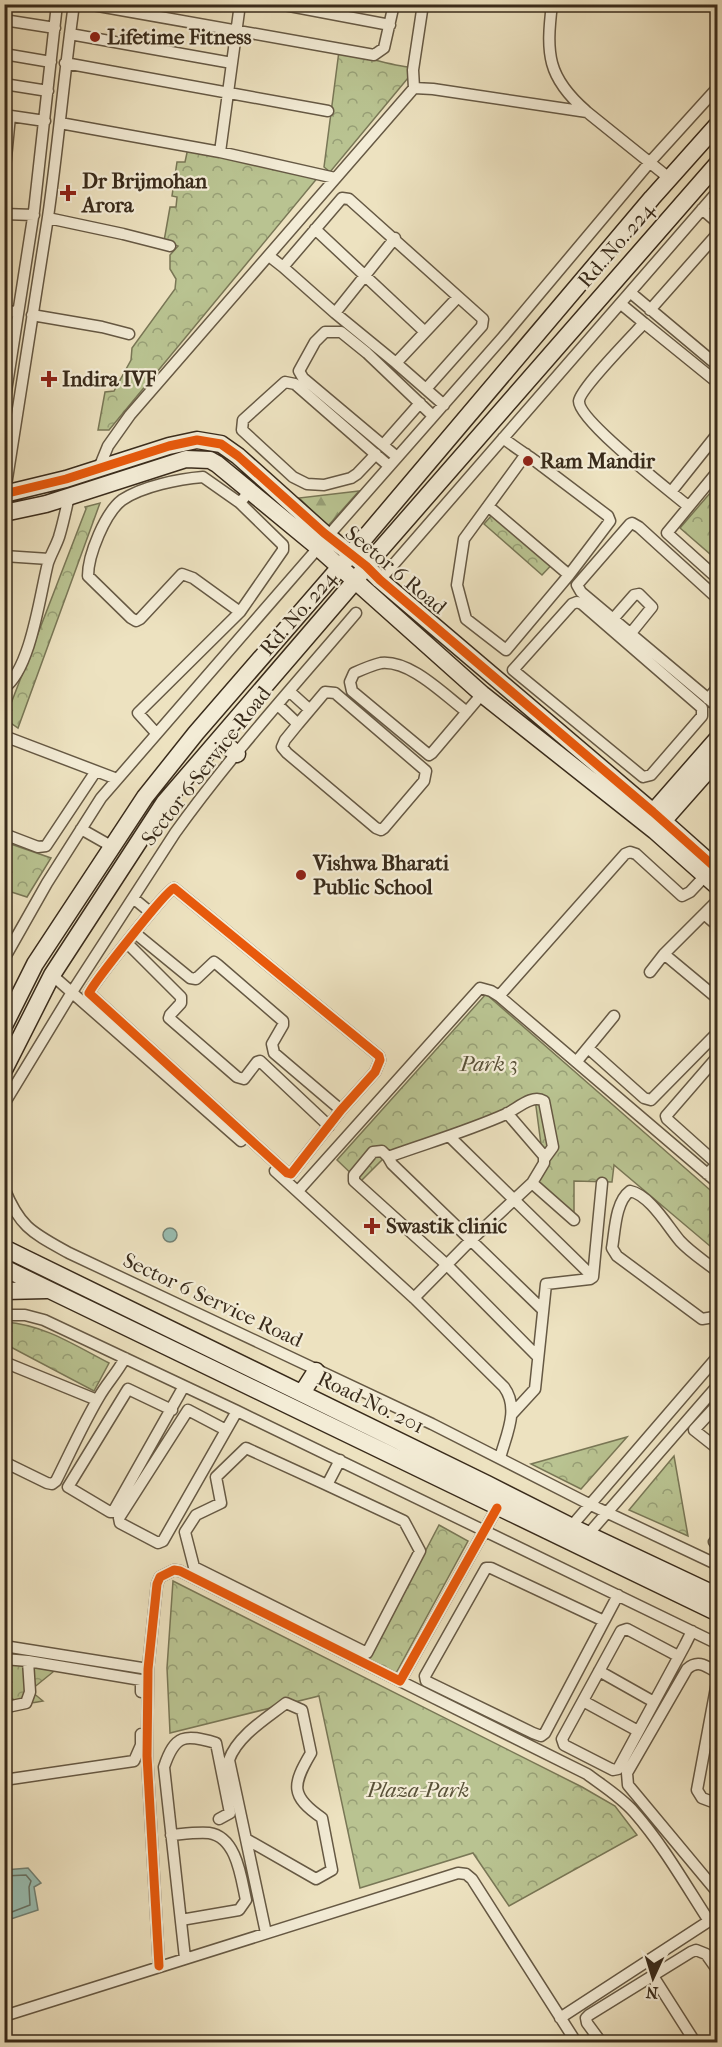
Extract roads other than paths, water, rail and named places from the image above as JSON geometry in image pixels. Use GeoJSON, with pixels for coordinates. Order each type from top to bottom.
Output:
{"type":"FeatureCollection","features":[{"type":"Feature","properties":{"kind":"main road","name":"Rd. No. 224"},"geometry":{"type":"LineString","coordinates":[[4,1026],[35,964],[145,796],[196,733],[717,124]]}},
{"type":"Feature","properties":{"kind":"main road","name":"Rd. No. 224"},"geometry":{"type":"LineString","coordinates":[[4,1070],[52,975],[164,803],[366,566],[717,163]]}},
{"type":"Feature","properties":{"kind":"main road","name":"Sector 6 Road"},"geometry":{"type":"LineString","coordinates":[[5,494],[169,446],[197,440],[221,444],[238,456],[323,542],[340,567],[482,694],[654,822]]}},
{"type":"Feature","properties":{"kind":"main road","name":"Sector 6 Road"},"geometry":{"type":"LineString","coordinates":[[6,513],[69,496],[186,459],[210,460],[217,464],[245,497],[323,542],[351,554],[366,566],[502,685],[713,878]]}},
{"type":"Feature","properties":{"kind":"main road"},"geometry":{"type":"LineString","coordinates":[[654,822],[717,738]]}},
{"type":"Feature","properties":{"kind":"main road"},"geometry":{"type":"LineString","coordinates":[[219,740],[237,754]]}},
{"type":"Feature","properties":{"kind":"main road"},"geometry":{"type":"LineString","coordinates":[[654,822],[717,759]]}},
{"type":"Feature","properties":{"kind":"main road","name":"Road No. 201"},"geometry":{"type":"LineString","coordinates":[[7,1246],[302,1393],[566,1533],[717,1596]]}},
{"type":"Feature","properties":{"kind":"main road","name":"Road No. 201"},"geometry":{"type":"LineString","coordinates":[[4,1268],[497,1508],[566,1533]]}},
{"type":"Feature","properties":{"kind":"main road"},"geometry":{"type":"LineString","coordinates":[[4,1291],[50,1290]]}},
{"type":"Feature","properties":{"kind":"main road"},"geometry":{"type":"LineString","coordinates":[[302,1393],[316,1371]]}},
{"type":"Feature","properties":{"kind":"main road","name":"Road No. 201"},"geometry":{"type":"LineString","coordinates":[[583,1541],[717,1613]]}},
{"type":"Feature","properties":{"kind":"street"},"geometry":{"type":"LineString","coordinates":[[4,404],[34,215],[57,4]]}},
{"type":"Feature","properties":{"kind":"street"},"geometry":{"type":"LineString","coordinates":[[6,513],[5,494],[48,218],[65,63],[74,4]]}},
{"type":"Feature","properties":{"kind":"street"},"geometry":{"type":"LineString","coordinates":[[87,4],[374,55],[384,48],[394,4]]}},
{"type":"Feature","properties":{"kind":"street"},"geometry":{"type":"LineString","coordinates":[[220,152],[240,4]]}},
{"type":"Feature","properties":{"kind":"street"},"geometry":{"type":"LineString","coordinates":[[279,4],[390,25]]}},
{"type":"Feature","properties":{"kind":"street"},"geometry":{"type":"LineString","coordinates":[[99,468],[108,446],[130,415],[414,88],[413,70],[423,4]]}},
{"type":"Feature","properties":{"kind":"street"},"geometry":{"type":"LineString","coordinates":[[552,4],[548,36],[550,58],[555,73],[566,92],[587,112],[669,178]]}},
{"type":"Feature","properties":{"kind":"street"},"geometry":{"type":"LineString","coordinates":[[4,20],[55,28]]}},
{"type":"Feature","properties":{"kind":"street"},"geometry":{"type":"LineString","coordinates":[[70,34],[232,63]]}},
{"type":"Feature","properties":{"kind":"street"},"geometry":{"type":"LineString","coordinates":[[4,54],[51,62]]}},
{"type":"Feature","properties":{"kind":"street"},"geometry":{"type":"LineString","coordinates":[[65,63],[328,111]]}},
{"type":"Feature","properties":{"kind":"street"},"geometry":{"type":"LineString","coordinates":[[4,84],[48,91]]}},
{"type":"Feature","properties":{"kind":"street"},"geometry":{"type":"LineString","coordinates":[[4,959],[92,810],[117,779],[503,337],[650,162],[717,87]]}},
{"type":"Feature","properties":{"kind":"street"},"geometry":{"type":"LineString","coordinates":[[414,88],[587,112]]}},
{"type":"Feature","properties":{"kind":"street"},"geometry":{"type":"LineString","coordinates":[[4,179],[7,116],[45,121]]}},
{"type":"Feature","properties":{"kind":"street"},"geometry":{"type":"LineString","coordinates":[[60,123],[220,152],[335,178]]}},
{"type":"Feature","properties":{"kind":"street"},"geometry":{"type":"LineString","coordinates":[[380,580],[717,191]]}},
{"type":"Feature","properties":{"kind":"street"},"geometry":{"type":"LineString","coordinates":[[283,267],[345,197],[395,238],[483,319],[482,326],[426,389]]}},
{"type":"Feature","properties":{"kind":"street"},"geometry":{"type":"LineString","coordinates":[[702,209],[717,222]]}},
{"type":"Feature","properties":{"kind":"street"},"geometry":{"type":"LineString","coordinates":[[4,214],[34,215]]}},
{"type":"Feature","properties":{"kind":"street"},"geometry":{"type":"LineString","coordinates":[[48,218],[170,246]]}},
{"type":"Feature","properties":{"kind":"street"},"geometry":{"type":"LineString","coordinates":[[315,229],[424,331]]}},
{"type":"Feature","properties":{"kind":"street"},"geometry":{"type":"LineString","coordinates":[[650,310],[717,233]]}},
{"type":"Feature","properties":{"kind":"street"},"geometry":{"type":"LineString","coordinates":[[335,313],[395,238]]}},
{"type":"Feature","properties":{"kind":"street"},"geometry":{"type":"LineString","coordinates":[[269,255],[444,405]]}},
{"type":"Feature","properties":{"kind":"street"},"geometry":{"type":"LineString","coordinates":[[631,293],[717,366]]}},
{"type":"Feature","properties":{"kind":"street"},"geometry":{"type":"LineString","coordinates":[[396,363],[458,297]]}},
{"type":"Feature","properties":{"kind":"street"},"geometry":{"type":"LineString","coordinates":[[621,304],[717,383]]}},
{"type":"Feature","properties":{"kind":"street"},"geometry":{"type":"LineString","coordinates":[[4,311],[18,312]]}},
{"type":"Feature","properties":{"kind":"street"},"geometry":{"type":"LineString","coordinates":[[32,315],[129,334]]}},
{"type":"Feature","properties":{"kind":"street"},"geometry":{"type":"LineString","coordinates":[[644,323],[583,392],[579,400],[581,409],[596,426],[688,506]]}},
{"type":"Feature","properties":{"kind":"street"},"geometry":{"type":"LineString","coordinates":[[389,466],[379,449],[303,378],[299,371],[315,342],[325,332],[341,332],[367,353],[434,416]]}},
{"type":"Feature","properties":{"kind":"street"},"geometry":{"type":"LineString","coordinates":[[397,458],[379,449],[290,381],[285,382],[243,420],[242,430],[293,477],[307,484],[324,485],[351,478],[357,474],[379,449],[420,403]]}},
{"type":"Feature","properties":{"kind":"street"},"geometry":{"type":"LineString","coordinates":[[671,492],[717,433]]}},
{"type":"Feature","properties":{"kind":"street"},"geometry":{"type":"LineString","coordinates":[[503,438],[526,454],[608,516],[610,521],[506,650],[466,619],[458,585],[464,539],[526,454]]}},
{"type":"Feature","properties":{"kind":"street"},"geometry":{"type":"LineString","coordinates":[[717,471],[667,533],[717,579]]}},
{"type":"Feature","properties":{"kind":"street"},"geometry":{"type":"LineString","coordinates":[[156,733],[138,712],[240,612],[283,550],[283,545],[245,497],[203,477],[186,479],[138,492],[120,501],[95,542],[87,576],[131,618],[136,621],[140,619],[182,574],[193,578],[240,612]]}},
{"type":"Feature","properties":{"kind":"street"},"geometry":{"type":"LineString","coordinates":[[4,688],[9,685],[22,662],[33,633],[49,559],[59,535],[69,496]]}},
{"type":"Feature","properties":{"kind":"street"},"geometry":{"type":"LineString","coordinates":[[488,506],[569,574]]}},
{"type":"Feature","properties":{"kind":"street"},"geometry":{"type":"LineString","coordinates":[[717,598],[633,523],[579,580],[577,585],[581,592],[717,707]]}},
{"type":"Feature","properties":{"kind":"street"},"geometry":{"type":"LineString","coordinates":[[4,556],[49,559]]}},
{"type":"Feature","properties":{"kind":"street"},"geometry":{"type":"LineString","coordinates":[[613,619],[634,595],[639,594],[652,607],[631,633]]}},
{"type":"Feature","properties":{"kind":"street"},"geometry":{"type":"LineString","coordinates":[[502,685],[513,670],[572,604],[577,602],[702,708],[702,716],[651,776],[643,777],[513,670]]}},
{"type":"Feature","properties":{"kind":"street","name":"Sector 6 Service Road"},"geometry":{"type":"LineString","coordinates":[[4,1104],[94,957],[187,817],[289,691],[356,613]]}},
{"type":"Feature","properties":{"kind":"street"},"geometry":{"type":"LineString","coordinates":[[467,712],[407,667],[387,663],[369,667],[354,673],[350,682],[352,691],[429,755],[432,753],[467,712],[482,694]]}},
{"type":"Feature","properties":{"kind":"street"},"geometry":{"type":"LineString","coordinates":[[708,699],[717,687]]}},
{"type":"Feature","properties":{"kind":"street"},"geometry":{"type":"LineString","coordinates":[[289,691],[310,710]]}},
{"type":"Feature","properties":{"kind":"street"},"geometry":{"type":"LineString","coordinates":[[325,692],[335,693],[426,771],[424,781],[384,828],[381,830],[376,828],[282,747],[297,724],[325,692]]}},
{"type":"Feature","properties":{"kind":"street"},"geometry":{"type":"LineString","coordinates":[[278,705],[297,724]]}},
{"type":"Feature","properties":{"kind":"street"},"geometry":{"type":"LineString","coordinates":[[4,736],[117,779]]}},
{"type":"Feature","properties":{"kind":"street"},"geometry":{"type":"LineString","coordinates":[[4,834],[38,847],[46,846],[96,771]]}},
{"type":"Feature","properties":{"kind":"street"},"geometry":{"type":"LineString","coordinates":[[81,829],[111,846]]}},
{"type":"Feature","properties":{"kind":"street"},"geometry":{"type":"LineString","coordinates":[[499,996],[625,854],[630,852],[636,855],[682,896],[713,878]]}},
{"type":"Feature","properties":{"kind":"street"},"geometry":{"type":"LineString","coordinates":[[174,888],[178,890],[379,1056],[380,1060],[375,1072],[341,1110],[293,1172],[287,1173],[90,994],[90,990],[135,933],[169,891],[174,888]]}},
{"type":"Feature","properties":{"kind":"street"},"geometry":{"type":"LineString","coordinates":[[133,898],[150,912]]}},
{"type":"Feature","properties":{"kind":"street"},"geometry":{"type":"LineString","coordinates":[[650,972],[664,954],[717,900]]}},
{"type":"Feature","properties":{"kind":"street"},"geometry":{"type":"LineString","coordinates":[[704,914],[717,926]]}},
{"type":"Feature","properties":{"kind":"street"},"geometry":{"type":"LineString","coordinates":[[135,933],[190,978],[196,979],[214,962],[218,965],[283,1021],[272,1044],[274,1053],[341,1110]]}},
{"type":"Feature","properties":{"kind":"street"},"geometry":{"type":"LineString","coordinates":[[127,943],[181,997],[182,1001],[170,1018],[237,1077],[244,1078],[260,1061],[329,1126]]}},
{"type":"Feature","properties":{"kind":"street"},"geometry":{"type":"LineString","coordinates":[[664,954],[717,999]]}},
{"type":"Feature","properties":{"kind":"street"},"geometry":{"type":"LineString","coordinates":[[94,957],[108,967]]}},
{"type":"Feature","properties":{"kind":"street"},"geometry":{"type":"LineString","coordinates":[[52,975],[298,1191],[414,1298],[504,1387],[511,1400],[512,1414],[500,1458]]}},
{"type":"Feature","properties":{"kind":"street"},"geometry":{"type":"LineString","coordinates":[[298,1191],[480,988],[499,996],[717,1183]]}},
{"type":"Feature","properties":{"kind":"street"},"geometry":{"type":"LineString","coordinates":[[577,1061],[614,1016]]}},
{"type":"Feature","properties":{"kind":"street"},"geometry":{"type":"LineString","coordinates":[[588,1048],[644,1098],[651,1100],[717,1032]]}},
{"type":"Feature","properties":{"kind":"street"},"geometry":{"type":"LineString","coordinates":[[707,1174],[717,1164],[666,1116],[717,1056]]}},
{"type":"Feature","properties":{"kind":"street"},"geometry":{"type":"LineString","coordinates":[[358,1091],[375,1105]]}},
{"type":"Feature","properties":{"kind":"street"},"geometry":{"type":"LineString","coordinates":[[387,1157],[507,1113],[533,1099],[539,1098],[544,1101],[553,1147],[532,1183],[414,1298]]}},
{"type":"Feature","properties":{"kind":"street"},"geometry":{"type":"LineString","coordinates":[[507,1113],[545,1158]]}},
{"type":"Feature","properties":{"kind":"street"},"geometry":{"type":"LineString","coordinates":[[449,1136],[592,1277]]}},
{"type":"Feature","properties":{"kind":"street"},"geometry":{"type":"LineString","coordinates":[[313,1146],[328,1158]]}},
{"type":"Feature","properties":{"kind":"street"},"geometry":{"type":"LineString","coordinates":[[538,1357],[447,1265],[354,1181],[354,1175],[373,1152],[382,1151],[392,1164],[542,1309]]}},
{"type":"Feature","properties":{"kind":"street"},"geometry":{"type":"LineString","coordinates":[[532,1183],[573,1220]]}},
{"type":"Feature","properties":{"kind":"street"},"geometry":{"type":"LineString","coordinates":[[592,1277],[602,1183]]}},
{"type":"Feature","properties":{"kind":"street","name":"Sector 6 Service Road"},"geometry":{"type":"LineString","coordinates":[[4,1188],[18,1218],[29,1231],[69,1253],[432,1424],[717,1565]]}},
{"type":"Feature","properties":{"kind":"street"},"geometry":{"type":"LineString","coordinates":[[717,1272],[680,1241],[642,1196],[630,1191],[626,1194],[620,1207],[612,1248],[617,1256],[702,1319],[714,1317],[717,1314]]}},
{"type":"Feature","properties":{"kind":"street"},"geometry":{"type":"LineString","coordinates":[[512,1414],[535,1389],[546,1283],[591,1279],[592,1277]]}},
{"type":"Feature","properties":{"kind":"street"},"geometry":{"type":"LineString","coordinates":[[4,1315],[25,1315],[44,1320],[198,1392],[717,1644]]}},
{"type":"Feature","properties":{"kind":"street"},"geometry":{"type":"LineString","coordinates":[[566,1533],[717,1356]]}},
{"type":"Feature","properties":{"kind":"street"},"geometry":{"type":"LineString","coordinates":[[4,1462],[52,1484],[56,1481],[97,1400],[109,1380],[115,1376],[121,1357]]}},
{"type":"Feature","properties":{"kind":"street"},"geometry":{"type":"LineString","coordinates":[[4,1362],[97,1400]]}},
{"type":"Feature","properties":{"kind":"street"},"geometry":{"type":"LineString","coordinates":[[583,1541],[717,1385]]}},
{"type":"Feature","properties":{"kind":"street"},"geometry":{"type":"LineString","coordinates":[[172,1410],[128,1389],[68,1487],[113,1512],[172,1410],[184,1386]]}},
{"type":"Feature","properties":{"kind":"street"},"geometry":{"type":"LineString","coordinates":[[198,1392],[189,1410],[119,1518],[120,1523],[161,1543],[237,1411]]}},
{"type":"Feature","properties":{"kind":"street"},"geometry":{"type":"LineString","coordinates":[[717,1404],[694,1430],[717,1449]]}},
{"type":"Feature","properties":{"kind":"street"},"geometry":{"type":"LineString","coordinates":[[189,1410],[226,1430]]}},
{"type":"Feature","properties":{"kind":"street"},"geometry":{"type":"LineString","coordinates":[[159,1966],[147,1756],[148,1669],[157,1584],[160,1576],[180,1571],[267,1608],[367,1653],[420,1551],[404,1521],[246,1448],[216,1477],[221,1503],[196,1515],[184,1532],[194,1567],[267,1608],[400,1681],[587,1774],[633,1810],[713,1917],[560,2018]]}},
{"type":"Feature","properties":{"kind":"street"},"geometry":{"type":"LineString","coordinates":[[327,1485],[339,1460]]}},
{"type":"Feature","properties":{"kind":"street"},"geometry":{"type":"LineString","coordinates":[[400,1681],[497,1508]]}},
{"type":"Feature","properties":{"kind":"street"},"geometry":{"type":"LineString","coordinates":[[604,1621],[491,1568],[486,1568],[425,1676],[426,1681],[541,1736],[545,1733],[618,1595]]}},
{"type":"Feature","properties":{"kind":"street"},"geometry":{"type":"LineString","coordinates":[[678,1656],[624,1629],[562,1739],[564,1745],[615,1770],[692,1631]]}},
{"type":"Feature","properties":{"kind":"street"},"geometry":{"type":"LineString","coordinates":[[4,1646],[148,1669]]}},
{"type":"Feature","properties":{"kind":"street"},"geometry":{"type":"LineString","coordinates":[[4,1659],[141,1680],[141,1745],[134,1761],[4,1780]]}},
{"type":"Feature","properties":{"kind":"street"},"geometry":{"type":"LineString","coordinates":[[4,1704],[12,1706],[26,1703],[30,1692],[28,1661]]}},
{"type":"Feature","properties":{"kind":"street"},"geometry":{"type":"LineString","coordinates":[[717,1673],[701,1664],[692,1665],[687,1669],[627,1773],[628,1785],[717,1893]]}},
{"type":"Feature","properties":{"kind":"street"},"geometry":{"type":"LineString","coordinates":[[599,1671],[654,1702]]}},
{"type":"Feature","properties":{"kind":"street"},"geometry":{"type":"LineString","coordinates":[[717,1677],[713,1721],[697,1790],[702,1798],[717,1804]]}},
{"type":"Feature","properties":{"kind":"street"},"geometry":{"type":"LineString","coordinates":[[583,1701],[638,1731]]}},
{"type":"Feature","properties":{"kind":"street"},"geometry":{"type":"LineString","coordinates":[[246,1839],[316,1879],[332,1870],[322,1818],[303,1805],[298,1792],[298,1776],[311,1753],[302,1710],[286,1703],[256,1725],[232,1752],[229,1761],[266,1933]]}},
{"type":"Feature","properties":{"kind":"street"},"geometry":{"type":"LineString","coordinates":[[185,1958],[164,1767],[169,1752],[181,1739],[195,1737],[216,1743],[230,1814],[219,1819]]}},
{"type":"Feature","properties":{"kind":"street"},"geometry":{"type":"LineString","coordinates":[[171,1835],[210,1833],[221,1838],[231,1849],[246,1900],[238,1910],[181,1920]]}},
{"type":"Feature","properties":{"kind":"street"},"geometry":{"type":"LineString","coordinates":[[4,2016],[447,1876],[466,1874],[476,1885],[576,2043]]}},
{"type":"Feature","properties":{"kind":"street"},"geometry":{"type":"LineString","coordinates":[[568,2030],[696,1950],[706,1954],[717,1971]]}},
{"type":"Feature","properties":{"kind":"street"},"geometry":{"type":"LineString","coordinates":[[653,1976],[695,2043]]}},
{"type":"Feature","properties":{"kind":"street"},"geometry":{"type":"LineString","coordinates":[[586,2018],[601,2043]]}},
{"type":"Feature","properties":{"kind":"water"},"geometry":{"type":"Polygon","coordinates":[[[170,1228],[175,1230],[177,1235],[175,1240],[170,1242],[165,1240],[163,1235],[165,1230],[170,1228]]]}},
{"type":"Feature","properties":{"kind":"water"},"geometry":{"type":"Polygon","coordinates":[[[28,1868],[41,1883],[34,1887],[38,1910],[5,1921],[5,1870],[28,1868]]]}},
{"type":"Feature","properties":{"kind":"place","name":"Lifetime Fitness"},"geometry":{"type":"Point","coordinates":[95,37]}},
{"type":"Feature","properties":{"kind":"place","name":"Dr Brijmohan Arora"},"geometry":{"type":"Point","coordinates":[68,193]}},
{"type":"Feature","properties":{"kind":"place","name":"Indira IVF"},"geometry":{"type":"Point","coordinates":[49,379]}},
{"type":"Feature","properties":{"kind":"place","name":"Ram Mandir"},"geometry":{"type":"Point","coordinates":[528,461]}},
{"type":"Feature","properties":{"kind":"place","name":"Vishwa Bharati Public School"},"geometry":{"type":"Point","coordinates":[301,875]}},
{"type":"Feature","properties":{"kind":"place","name":"Swastik clinic"},"geometry":{"type":"Point","coordinates":[372,1226]}},
{"type":"Feature","properties":{"kind":"park label","name":"Park 3"},"geometry":{"type":"Point","coordinates":[489,1064]}},
{"type":"Feature","properties":{"kind":"park label","name":"Plaza-Park"},"geometry":{"type":"Point","coordinates":[418,1790]}}]}
